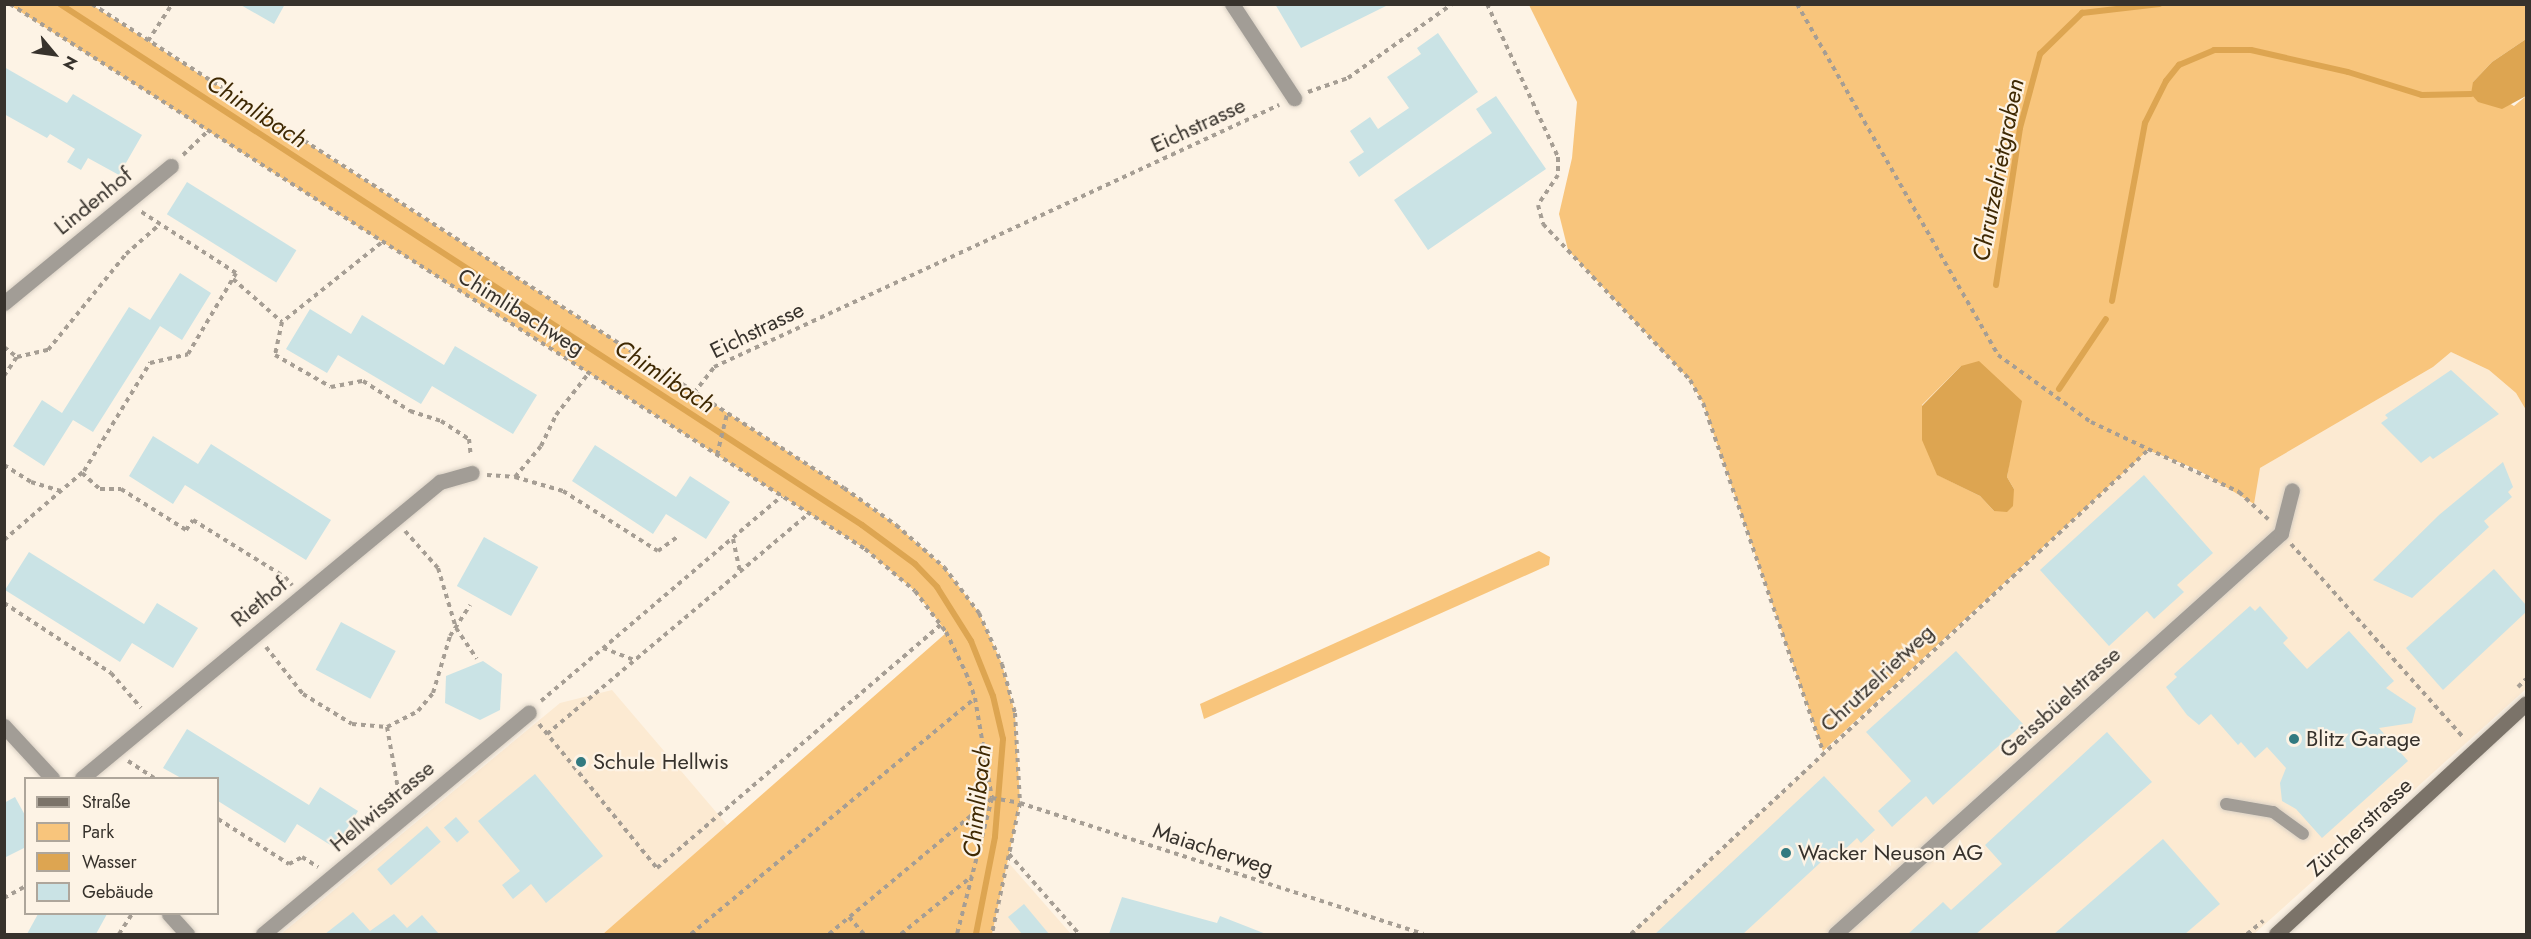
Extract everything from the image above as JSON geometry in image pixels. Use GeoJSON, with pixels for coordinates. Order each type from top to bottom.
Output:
{"type":"FeatureCollection","features":[{"type":"Feature","properties":{"kind":"main road","name":"Zürcherstrasse"},"geometry":{"type":"LineString","coordinates":[[2276,934],[2526,703]]}},
{"type":"Feature","properties":{"kind":"street"},"geometry":{"type":"LineString","coordinates":[[1232,4],[1294,98]]}},
{"type":"Feature","properties":{"kind":"street","name":"Lindenhof"},"geometry":{"type":"LineString","coordinates":[[4,303],[171,166]]}},
{"type":"Feature","properties":{"kind":"street","name":"Riethof"},"geometry":{"type":"LineString","coordinates":[[83,777],[440,483],[472,473]]}},
{"type":"Feature","properties":{"kind":"street"},"geometry":{"type":"LineString","coordinates":[[2281,533],[2292,490]]}},
{"type":"Feature","properties":{"kind":"street","name":"Geissbüelstrasse"},"geometry":{"type":"LineString","coordinates":[[1835,934],[2281,533]]}},
{"type":"Feature","properties":{"kind":"street","name":"Hellwisstrasse"},"geometry":{"type":"LineString","coordinates":[[263,934],[529,712]]}},
{"type":"Feature","properties":{"kind":"street"},"geometry":{"type":"LineString","coordinates":[[4,726],[51,777]]}},
{"type":"Feature","properties":{"kind":"street"},"geometry":{"type":"LineString","coordinates":[[169,915],[187,934]]}},
{"type":"Feature","properties":{"kind":"lane"},"geometry":{"type":"LineString","coordinates":[[2226,804],[2273,812],[2303,834]]}},
{"type":"Feature","properties":{"kind":"path","name":"Chimlibachweg"},"geometry":{"type":"LineString","coordinates":[[10,4],[381,243],[809,513],[891,568],[941,625],[975,698],[992,798],[957,934]]}},
{"type":"Feature","properties":{"kind":"path"},"geometry":{"type":"LineString","coordinates":[[92,4],[896,525],[944,567],[979,613],[1002,664],[1015,713],[1020,803],[992,934]]}},
{"type":"Feature","properties":{"kind":"path"},"geometry":{"type":"LineString","coordinates":[[148,42],[172,4]]}},
{"type":"Feature","properties":{"kind":"path","name":"Eichstrasse"},"geometry":{"type":"LineString","coordinates":[[694,393],[714,367],[1294,98],[1348,78],[1452,4]]}},
{"type":"Feature","properties":{"kind":"path"},"geometry":{"type":"LineString","coordinates":[[1487,4],[1558,157],[1558,175],[1538,205],[1543,224],[1690,380],[1703,403],[1823,751]]}},
{"type":"Feature","properties":{"kind":"path"},"geometry":{"type":"LineString","coordinates":[[1797,4],[1998,355],[2091,422],[2148,450],[2198,470],[2239,492],[2281,533],[2464,738]]}},
{"type":"Feature","properties":{"kind":"path"},"geometry":{"type":"LineString","coordinates":[[171,166],[208,131]]}},
{"type":"Feature","properties":{"kind":"path"},"geometry":{"type":"LineString","coordinates":[[4,540],[82,473],[150,363],[188,354],[236,273],[127,202]]}},
{"type":"Feature","properties":{"kind":"path"},"geometry":{"type":"LineString","coordinates":[[4,376],[17,357],[48,350],[126,254],[160,224]]}},
{"type":"Feature","properties":{"kind":"path"},"geometry":{"type":"LineString","coordinates":[[381,243],[282,322],[275,355],[331,387],[363,381],[410,411],[441,421],[469,439],[472,473],[515,477],[563,491],[658,551],[679,536]]}},
{"type":"Feature","properties":{"kind":"path"},"geometry":{"type":"LineString","coordinates":[[233,279],[282,322]]}},
{"type":"Feature","properties":{"kind":"path"},"geometry":{"type":"LineString","coordinates":[[4,347],[17,357]]}},
{"type":"Feature","properties":{"kind":"path"},"geometry":{"type":"LineString","coordinates":[[515,477],[541,446],[556,415],[588,374]]}},
{"type":"Feature","properties":{"kind":"path"},"geometry":{"type":"LineString","coordinates":[[717,455],[727,414]]}},
{"type":"Feature","properties":{"kind":"path","name":"Chrutzelrietweg"},"geometry":{"type":"LineString","coordinates":[[1631,934],[1823,751],[2148,450]]}},
{"type":"Feature","properties":{"kind":"path"},"geometry":{"type":"LineString","coordinates":[[4,465],[31,482],[61,491]]}},
{"type":"Feature","properties":{"kind":"path"},"geometry":{"type":"LineString","coordinates":[[82,473],[100,489],[121,489],[186,530],[193,520],[285,577],[301,597]]}},
{"type":"Feature","properties":{"kind":"path"},"geometry":{"type":"LineString","coordinates":[[782,496],[529,712],[657,868],[941,625]]}},
{"type":"Feature","properties":{"kind":"path"},"geometry":{"type":"LineString","coordinates":[[547,734],[809,513]]}},
{"type":"Feature","properties":{"kind":"path"},"geometry":{"type":"LineString","coordinates":[[394,520],[438,568],[456,628],[477,659]]}},
{"type":"Feature","properties":{"kind":"path"},"geometry":{"type":"LineString","coordinates":[[732,539],[740,571]]}},
{"type":"Feature","properties":{"kind":"path"},"geometry":{"type":"LineString","coordinates":[[4,603],[111,672],[152,721]]}},
{"type":"Feature","properties":{"kind":"path"},"geometry":{"type":"LineString","coordinates":[[256,634],[303,694],[352,724],[387,727],[418,711],[433,693],[456,628],[470,605]]}},
{"type":"Feature","properties":{"kind":"path"},"geometry":{"type":"LineString","coordinates":[[603,648],[634,660]]}},
{"type":"Feature","properties":{"kind":"path"},"geometry":{"type":"LineString","coordinates":[[691,934],[975,698]]}},
{"type":"Feature","properties":{"kind":"path"},"geometry":{"type":"LineString","coordinates":[[387,727],[403,817]]}},
{"type":"Feature","properties":{"kind":"path"},"geometry":{"type":"LineString","coordinates":[[117,749],[153,777]]}},
{"type":"Feature","properties":{"kind":"path"},"geometry":{"type":"LineString","coordinates":[[829,934],[992,798]]}},
{"type":"Feature","properties":{"kind":"path","name":"Maiacherweg"},"geometry":{"type":"LineString","coordinates":[[992,798],[1015,804],[1020,803],[1423,934]]}},
{"type":"Feature","properties":{"kind":"path"},"geometry":{"type":"LineString","coordinates":[[219,820],[289,864],[302,857],[333,876]]}},
{"type":"Feature","properties":{"kind":"path"},"geometry":{"type":"LineString","coordinates":[[1008,854],[1079,934]]}},
{"type":"Feature","properties":{"kind":"path"},"geometry":{"type":"LineString","coordinates":[[901,934],[972,876]]}},
{"type":"Feature","properties":{"kind":"path"},"geometry":{"type":"LineString","coordinates":[[4,898],[24,887]]}},
{"type":"Feature","properties":{"kind":"path"},"geometry":{"type":"LineString","coordinates":[[119,934],[131,915]]}},
{"type":"Feature","properties":{"kind":"path"},"geometry":{"type":"LineString","coordinates":[[849,917],[864,934]]}},
{"type":"Feature","properties":{"kind":"shaded area"},"geometry":{"type":"Polygon","coordinates":[[[2451,352],[2489,370],[2516,393],[2526,410],[2526,689],[2254,934],[1631,934],[2148,450],[2239,492],[2260,468],[2433,367],[2451,352]]]}},
{"type":"Feature","properties":{"kind":"shaded area","name":"Schule Hellwis"},"geometry":{"type":"Polygon","coordinates":[[[612,690],[728,826],[603,934],[281,934],[560,703],[612,690]]]}},
{"type":"Feature","properties":{"kind":"shaded area"},"geometry":{"type":"Polygon","coordinates":[[[1007,861],[1071,934],[992,934],[1007,861]]]}},
{"type":"Feature","properties":{"kind":"green space"},"geometry":{"type":"Polygon","coordinates":[[[10,5],[92,5],[844,488],[896,525],[944,567],[979,613],[1002,664],[1015,713],[1020,803],[992,934],[603,934],[946,633],[941,625],[915,591],[865,549],[10,5]]]}},
{"type":"Feature","properties":{"kind":"green space"},"geometry":{"type":"Polygon","coordinates":[[[1529,5],[2526,5],[2526,39],[2492,62],[2473,82],[2514,106],[2526,96],[2526,410],[2516,393],[2489,370],[2451,352],[2433,367],[2260,468],[2254,504],[2198,470],[2148,450],[1823,751],[1703,403],[1690,380],[1568,250],[1559,214],[1572,158],[1577,102],[1529,5]],[[1961,366],[1922,405],[1938,475],[1980,496],[1994,511],[2014,489],[2007,477],[2013,439],[1961,366]]]}},
{"type":"Feature","properties":{"kind":"green space"},"geometry":{"type":"Polygon","coordinates":[[[1539,551],[1550,557],[1549,565],[1204,719],[1200,704],[1539,551]]]}},
{"type":"Feature","properties":{"kind":"water"},"geometry":{"type":"Polygon","coordinates":[[[2526,39],[2526,96],[2502,109],[2478,102],[2471,94],[2473,82],[2492,62],[2526,39]]]}},
{"type":"Feature","properties":{"kind":"water"},"geometry":{"type":"Polygon","coordinates":[[[1979,361],[2022,401],[2007,477],[2014,489],[2013,506],[2007,512],[1994,511],[1980,496],[1937,475],[1922,440],[1922,406],[1961,366],[1979,361]]]}},
{"type":"Feature","properties":{"kind":"building"},"geometry":{"type":"Polygon","coordinates":[[[239,4],[285,4],[274,24],[239,4]]]}},
{"type":"Feature","properties":{"kind":"building"},"geometry":{"type":"Polygon","coordinates":[[[1275,4],[1390,4],[1301,48],[1275,4]]]}},
{"type":"Feature","properties":{"kind":"building"},"geometry":{"type":"Polygon","coordinates":[[[1438,33],[1478,92],[1359,177],[1349,162],[1364,152],[1350,131],[1370,117],[1378,129],[1409,108],[1387,77],[1421,54],[1417,48],[1438,33]]]}},
{"type":"Feature","properties":{"kind":"building"},"geometry":{"type":"Polygon","coordinates":[[[4,67],[67,103],[73,94],[142,135],[119,175],[88,158],[81,170],[67,162],[75,149],[50,134],[47,138],[4,114],[4,67]]]}},
{"type":"Feature","properties":{"kind":"building"},"geometry":{"type":"Polygon","coordinates":[[[1496,96],[1546,169],[1428,250],[1394,200],[1492,133],[1476,109],[1496,96]]]}},
{"type":"Feature","properties":{"kind":"building"},"geometry":{"type":"Polygon","coordinates":[[[187,182],[296,250],[276,283],[167,214],[187,182]]]}},
{"type":"Feature","properties":{"kind":"building"},"geometry":{"type":"Polygon","coordinates":[[[180,273],[211,293],[182,340],[160,326],[93,432],[73,420],[44,466],[13,446],[42,400],[62,413],[129,307],[150,320],[180,273]]]}},
{"type":"Feature","properties":{"kind":"building"},"geometry":{"type":"Polygon","coordinates":[[[310,309],[351,334],[362,315],[444,365],[455,346],[537,395],[513,434],[432,386],[421,404],[338,355],[327,373],[286,349],[310,309]]]}},
{"type":"Feature","properties":{"kind":"building"},"geometry":{"type":"Polygon","coordinates":[[[2451,370],[2499,414],[2433,459],[2430,456],[2421,463],[2381,423],[2388,418],[2385,415],[2451,370]]]}},
{"type":"Feature","properties":{"kind":"building"},"geometry":{"type":"Polygon","coordinates":[[[153,436],[198,464],[211,444],[331,520],[306,560],[185,485],[173,504],[129,476],[153,436]]]}},
{"type":"Feature","properties":{"kind":"building"},"geometry":{"type":"Polygon","coordinates":[[[595,445],[676,497],[690,476],[730,502],[706,539],[666,514],[653,534],[572,481],[595,445]]]}},
{"type":"Feature","properties":{"kind":"building"},"geometry":{"type":"Polygon","coordinates":[[[2503,462],[2513,487],[2508,492],[2512,497],[2484,521],[2489,527],[2412,598],[2373,580],[2439,515],[2503,462]]]}},
{"type":"Feature","properties":{"kind":"building"},"geometry":{"type":"Polygon","coordinates":[[[2144,475],[2213,553],[2177,585],[2184,592],[2154,619],[2147,611],[2109,646],[2040,570],[2144,475]]]}},
{"type":"Feature","properties":{"kind":"building"},"geometry":{"type":"Polygon","coordinates":[[[484,537],[538,567],[511,616],[457,586],[484,537]]]}},
{"type":"Feature","properties":{"kind":"building"},"geometry":{"type":"Polygon","coordinates":[[[29,552],[144,624],[157,603],[198,628],[173,668],[132,643],[120,662],[5,590],[29,552]]]}},
{"type":"Feature","properties":{"kind":"building"},"geometry":{"type":"Polygon","coordinates":[[[2494,569],[2526,605],[2526,612],[2443,690],[2406,648],[2494,569]]]}},
{"type":"Feature","properties":{"kind":"building"},"geometry":{"type":"Polygon","coordinates":[[[2250,606],[2255,611],[2260,606],[2288,638],[2283,643],[2307,669],[2349,631],[2394,681],[2386,688],[2416,708],[2412,723],[2379,728],[2408,761],[2322,838],[2296,809],[2282,801],[2280,783],[2286,768],[2267,747],[2255,758],[2241,742],[2238,745],[2211,714],[2199,725],[2187,715],[2166,687],[2177,677],[2174,674],[2250,606]]]}},
{"type":"Feature","properties":{"kind":"building"},"geometry":{"type":"Polygon","coordinates":[[[341,622],[396,651],[370,699],[316,670],[341,622]]]}},
{"type":"Feature","properties":{"kind":"building"},"geometry":{"type":"Polygon","coordinates":[[[1956,651],[2023,724],[1933,805],[1926,796],[1892,827],[1878,811],[1911,781],[1866,732],[1956,651]]]}},
{"type":"Feature","properties":{"kind":"building"},"geometry":{"type":"Polygon","coordinates":[[[483,661],[502,674],[500,710],[480,720],[445,703],[446,676],[483,661]]]}},
{"type":"Feature","properties":{"kind":"building"},"geometry":{"type":"Polygon","coordinates":[[[187,729],[309,805],[320,787],[358,811],[335,848],[297,824],[285,843],[219,802],[219,777],[179,777],[163,768],[187,729]]]}},
{"type":"Feature","properties":{"kind":"building"},"geometry":{"type":"Polygon","coordinates":[[[2107,732],[2152,782],[1976,934],[1908,934],[1943,902],[1951,910],[2002,864],[1985,845],[2107,732]]]}},
{"type":"Feature","properties":{"kind":"building"},"geometry":{"type":"Polygon","coordinates":[[[535,774],[603,856],[546,903],[531,884],[513,899],[502,885],[520,871],[478,821],[535,774]]]}},
{"type":"Feature","properties":{"kind":"building","name":"Wacker Neuson AG"},"geometry":{"type":"Polygon","coordinates":[[[1824,776],[1875,830],[1861,843],[1857,838],[1838,856],[1833,851],[1743,934],[1655,934],[1824,776]]]}},
{"type":"Feature","properties":{"kind":"building"},"geometry":{"type":"Polygon","coordinates":[[[15,797],[24,813],[24,848],[4,858],[4,803],[15,797]]]}},
{"type":"Feature","properties":{"kind":"building"},"geometry":{"type":"Polygon","coordinates":[[[456,817],[469,832],[457,843],[444,827],[456,817]]]}},
{"type":"Feature","properties":{"kind":"building"},"geometry":{"type":"Polygon","coordinates":[[[427,826],[441,842],[391,885],[377,869],[427,826]]]}},
{"type":"Feature","properties":{"kind":"building"},"geometry":{"type":"Polygon","coordinates":[[[2163,839],[2220,904],[2185,934],[2054,934],[2163,839]]]}},
{"type":"Feature","properties":{"kind":"building"},"geometry":{"type":"Polygon","coordinates":[[[1122,897],[1217,923],[1220,916],[1266,934],[1109,934],[1122,897]]]}},
{"type":"Feature","properties":{"kind":"building"},"geometry":{"type":"Polygon","coordinates":[[[1024,904],[1049,934],[1022,934],[1008,917],[1024,904]]]}},
{"type":"Feature","properties":{"kind":"building"},"geometry":{"type":"Polygon","coordinates":[[[353,912],[370,931],[394,914],[407,928],[422,915],[439,934],[325,934],[353,912]]]}},
{"type":"Feature","properties":{"kind":"building"},"geometry":{"type":"Polygon","coordinates":[[[37,915],[106,915],[96,934],[27,934],[37,915]]]}},
{"type":"Feature","properties":{"kind":"waterway","name":"Chimlibach"},"geometry":{"type":"LineString","coordinates":[[60,4],[862,525],[915,564],[937,587],[971,641],[993,696],[1003,739],[995,837],[976,934]]}},
{"type":"Feature","properties":{"kind":"waterway","name":"Chrutzelrietgraben"},"geometry":{"type":"LineString","coordinates":[[1996,285],[2020,128],[2040,54],[2082,13],[2159,4]]}},
{"type":"Feature","properties":{"kind":"waterway"},"geometry":{"type":"LineString","coordinates":[[2112,301],[2145,123],[2166,81],[2179,65],[2214,50],[2251,50],[2348,72],[2422,95],[2471,94]]}},
{"type":"Feature","properties":{"kind":"waterway"},"geometry":{"type":"LineString","coordinates":[[2059,389],[2106,319]]}},
{"type":"Feature","properties":{"kind":"place","name":"Blitz Garage"},"geometry":{"type":"Point","coordinates":[2294,739]}},
{"type":"Feature","properties":{"kind":"place","name":"Schule Hellwis"},"geometry":{"type":"Point","coordinates":[581,762]}},
{"type":"Feature","properties":{"kind":"place","name":"Wacker Neuson AG"},"geometry":{"type":"Point","coordinates":[1786,853]}}]}
